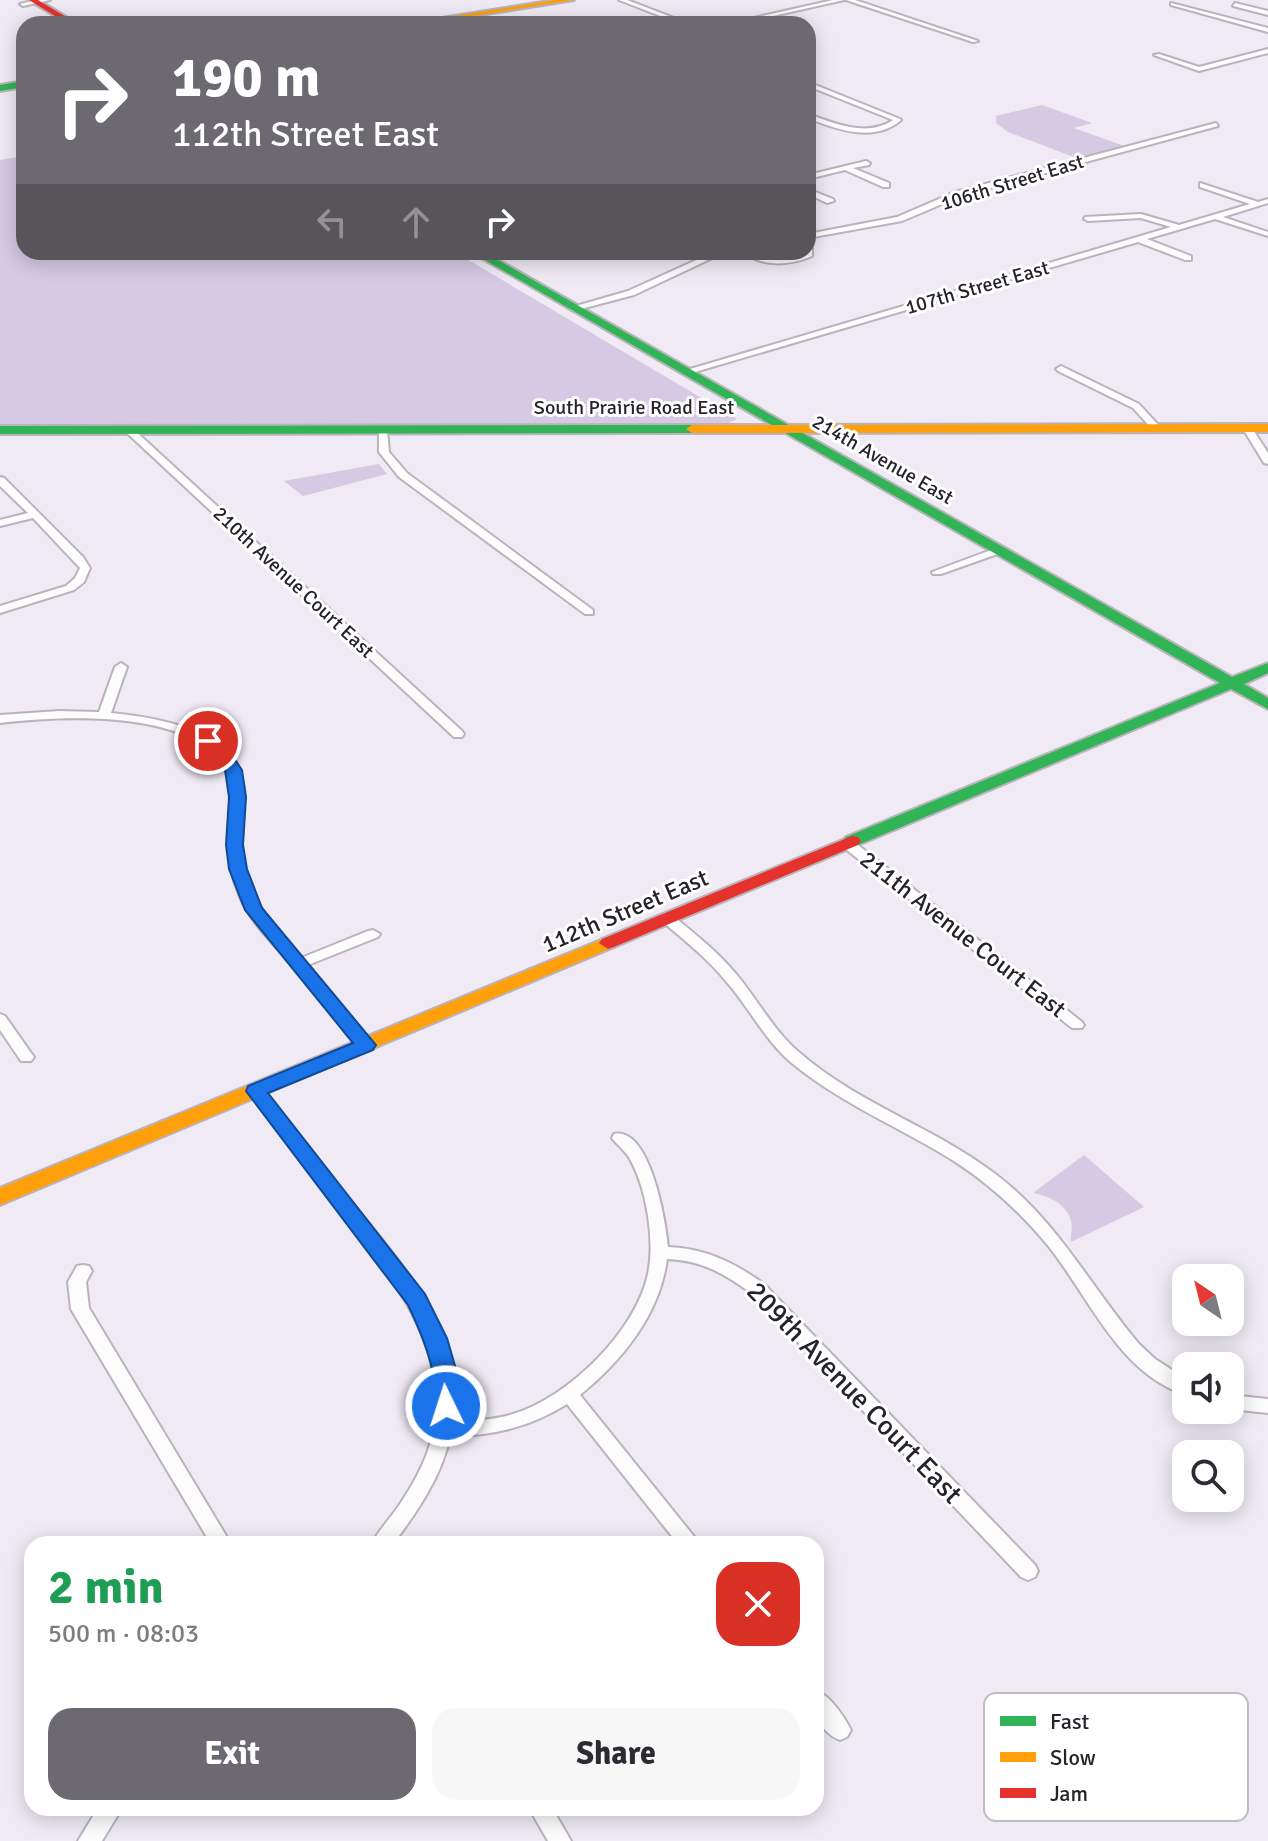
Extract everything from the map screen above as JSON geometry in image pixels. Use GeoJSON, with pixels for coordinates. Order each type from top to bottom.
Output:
{"type":"FeatureCollection","features":[{"type":"Feature","properties":{"kind":"street"},"geometry":{"type":"LineString","coordinates":[[462,16],[570,0]]}},
{"type":"Feature","properties":{"kind":"street"},"geometry":{"type":"LineString","coordinates":[[480,16],[589,0]]}},
{"type":"Feature","properties":{"kind":"street"},"geometry":{"type":"LineString","coordinates":[[622,0],[665,16]]}},
{"type":"Feature","properties":{"kind":"street"},"geometry":{"type":"LineString","coordinates":[[767,16],[841,0]]}},
{"type":"Feature","properties":{"kind":"street"},"geometry":{"type":"LineString","coordinates":[[849,0],[975,41]]}},
{"type":"Feature","properties":{"kind":"street"},"geometry":{"type":"LineString","coordinates":[[35,1],[60,16]]}},
{"type":"Feature","properties":{"kind":"street"},"geometry":{"type":"LineString","coordinates":[[1173,4],[1268,30]]}},
{"type":"Feature","properties":{"kind":"street"},"geometry":{"type":"LineString","coordinates":[[1235,5],[1268,13]]}},
{"type":"Feature","properties":{"kind":"street"},"geometry":{"type":"LineString","coordinates":[[1157,55],[1199,69],[1268,51]]}},
{"type":"Feature","properties":{"kind":"street"},"geometry":{"type":"LineString","coordinates":[[1247,57],[1268,64]]}},
{"type":"Feature","properties":{"kind":"street"},"geometry":{"type":"LineString","coordinates":[[816,87],[893,117],[897,122],[885,127],[856,129],[816,119]]}},
{"type":"Feature","properties":{"kind":"street","name":"106th Street East"},"geometry":{"type":"LineString","coordinates":[[816,235],[899,219],[958,194],[1216,125]]}},
{"type":"Feature","properties":{"kind":"street"},"geometry":{"type":"LineString","coordinates":[[816,175],[866,163]]}},
{"type":"Feature","properties":{"kind":"street"},"geometry":{"type":"LineString","coordinates":[[845,168],[886,185]]}},
{"type":"Feature","properties":{"kind":"street"},"geometry":{"type":"LineString","coordinates":[[1203,185],[1257,204]]}},
{"type":"Feature","properties":{"kind":"street"},"geometry":{"type":"LineString","coordinates":[[816,195],[830,201]]}},
{"type":"Feature","properties":{"kind":"street","name":"107th Street East"},"geometry":{"type":"LineString","coordinates":[[685,372],[1268,201]]}},
{"type":"Feature","properties":{"kind":"street"},"geometry":{"type":"LineString","coordinates":[[1088,219],[1131,215],[1180,227]]}},
{"type":"Feature","properties":{"kind":"street"},"geometry":{"type":"LineString","coordinates":[[1216,217],[1265,234]]}},
{"type":"Feature","properties":{"kind":"street"},"geometry":{"type":"LineString","coordinates":[[1139,239],[1188,258]]}},
{"type":"Feature","properties":{"kind":"street","name":"214th Avenue East"},"geometry":{"type":"LineString","coordinates":[[489,260],[1268,704]]}},
{"type":"Feature","properties":{"kind":"street"},"geometry":{"type":"LineString","coordinates":[[573,308],[631,293],[703,260]]}},
{"type":"Feature","properties":{"kind":"street"},"geometry":{"type":"LineString","coordinates":[[764,260],[789,260]]}},
{"type":"Feature","properties":{"kind":"street"},"geometry":{"type":"LineString","coordinates":[[1061,369],[1136,406],[1156,428]]}},
{"type":"Feature","properties":{"kind":"street"},"geometry":{"type":"LineString","coordinates":[[736,429],[751,422],[753,411]]}},
{"type":"Feature","properties":{"kind":"street"},"geometry":{"type":"LineString","coordinates":[[1247,427],[1268,461]]}},
{"type":"Feature","properties":{"kind":"street","name":"South Prairie Road East"},"geometry":{"type":"LineString","coordinates":[[2,432],[1268,428]]}},
{"type":"Feature","properties":{"kind":"street"},"geometry":{"type":"LineString","coordinates":[[815,445],[815,439],[826,429]]}},
{"type":"Feature","properties":{"kind":"street","name":"210th Avenue Court East"},"geometry":{"type":"LineString","coordinates":[[129,430],[458,734]]}},
{"type":"Feature","properties":{"kind":"street"},"geometry":{"type":"LineString","coordinates":[[382,430],[384,452],[403,475],[589,612]]}},
{"type":"Feature","properties":{"kind":"street"},"geometry":{"type":"LineString","coordinates":[[0,480],[84,565],[85,572],[80,580],[58,593],[0,610]]}},
{"type":"Feature","properties":{"kind":"street"},"geometry":{"type":"LineString","coordinates":[[0,523],[34,515]]}},
{"type":"Feature","properties":{"kind":"street"},"geometry":{"type":"LineString","coordinates":[[937,572],[999,550]]}},
{"type":"Feature","properties":{"kind":"street"},"geometry":{"type":"LineString","coordinates":[[103,717],[121,667]]}},
{"type":"Feature","properties":{"kind":"street","name":"112th Street East"},"geometry":{"type":"LineString","coordinates":[[0,1197],[1268,668]]}},
{"type":"Feature","properties":{"kind":"street"},"geometry":{"type":"LineString","coordinates":[[0,719],[103,717],[148,721],[187,731],[208,741],[234,770],[237,783],[235,845],[247,897],[260,919],[366,1045]]}},
{"type":"Feature","properties":{"kind":"street","name":"211th Avenue Court East"},"geometry":{"type":"LineString","coordinates":[[848,844],[1077,1025]]}},
{"type":"Feature","properties":{"kind":"street"},"geometry":{"type":"LineString","coordinates":[[668,919],[726,972],[761,1022],[797,1059],[854,1100],[936,1141],[966,1160],[1010,1195],[1068,1259],[1118,1334],[1154,1369],[1172,1380]]}},
{"type":"Feature","properties":{"kind":"street"},"geometry":{"type":"LineString","coordinates":[[298,964],[373,934]]}},
{"type":"Feature","properties":{"kind":"street"},"geometry":{"type":"LineString","coordinates":[[0,1019],[26,1057]]}},
{"type":"Feature","properties":{"kind":"street"},"geometry":{"type":"LineString","coordinates":[[256,1091],[417,1300],[436,1338],[445,1373],[444,1428],[431,1468],[418,1494],[388,1536]]}},
{"type":"Feature","properties":{"kind":"street"},"geometry":{"type":"LineString","coordinates":[[444,1428],[470,1429],[517,1421],[570,1395],[626,1338],[640,1319],[660,1253],[649,1187],[631,1145],[620,1138]]}},
{"type":"Feature","properties":{"kind":"street","name":"209th Avenue Court East"},"geometry":{"type":"LineString","coordinates":[[660,1253],[705,1257],[732,1269],[758,1289],[1028,1571]]}},
{"type":"Feature","properties":{"kind":"street"},"geometry":{"type":"LineString","coordinates":[[83,1271],[77,1282],[80,1309],[216,1536]]}},
{"type":"Feature","properties":{"kind":"street"},"geometry":{"type":"LineString","coordinates":[[570,1395],[684,1536]]}},
{"type":"Feature","properties":{"kind":"street"},"geometry":{"type":"LineString","coordinates":[[1244,1403],[1268,1406]]}},
{"type":"Feature","properties":{"kind":"street"},"geometry":{"type":"LineString","coordinates":[[824,1710],[840,1730]]}},
{"type":"Feature","properties":{"kind":"street"},"geometry":{"type":"LineString","coordinates":[[89,1841],[106,1816]]}},
{"type":"Feature","properties":{"kind":"street"},"geometry":{"type":"LineString","coordinates":[[545,1816],[560,1841]]}},
{"type":"Feature","properties":{"kind":"shaded area"},"geometry":{"type":"Polygon","coordinates":[[[1042,105],[1092,123],[1074,128],[1127,147],[1079,159],[1008,132],[996,123],[996,116],[1042,105]]]}},
{"type":"Feature","properties":{"kind":"shaded area"},"geometry":{"type":"Polygon","coordinates":[[[16,157],[16,260],[469,260],[737,419],[726,424],[0,425],[0,160],[16,157]]]}},
{"type":"Feature","properties":{"kind":"shaded area"},"geometry":{"type":"Polygon","coordinates":[[[379,464],[387,474],[303,496],[284,481],[379,464]]]}},
{"type":"Feature","properties":{"kind":"shaded area"},"geometry":{"type":"Polygon","coordinates":[[[1084,1155],[1144,1207],[1071,1242],[1072,1224],[1066,1210],[1051,1199],[1033,1193],[1084,1155]]]}},
{"type":"Feature","properties":{"kind":"traffic: fast"},"geometry":{"type":"LineString","coordinates":[[0,88],[16,85]]}},
{"type":"Feature","properties":{"kind":"traffic: fast"},"geometry":{"type":"LineString","coordinates":[[490,260],[1268,704]]}},
{"type":"Feature","properties":{"kind":"traffic: fast"},"geometry":{"type":"LineString","coordinates":[[0,430],[692,429]]}},
{"type":"Feature","properties":{"kind":"traffic: fast"},"geometry":{"type":"LineString","coordinates":[[852,841],[1268,668]]}},
{"type":"Feature","properties":{"kind":"traffic: slow"},"geometry":{"type":"LineString","coordinates":[[462,16],[570,0]]}},
{"type":"Feature","properties":{"kind":"traffic: slow"},"geometry":{"type":"LineString","coordinates":[[692,429],[1268,428]]}},
{"type":"Feature","properties":{"kind":"traffic: slow"},"geometry":{"type":"LineString","coordinates":[[0,1197],[608,943]]}},
{"type":"Feature","properties":{"kind":"traffic: jam"},"geometry":{"type":"LineString","coordinates":[[33,0],[60,16]]}},
{"type":"Feature","properties":{"kind":"traffic: jam"},"geometry":{"type":"LineString","coordinates":[[608,943],[852,841]]}},
{"type":"Feature","properties":{"kind":"route"},"geometry":{"type":"LineString","coordinates":[[208,741],[234,770],[238,797],[235,845],[238,869],[247,897],[260,919],[366,1045],[256,1091],[417,1300],[436,1338],[445,1373],[446,1406]]}}]}
